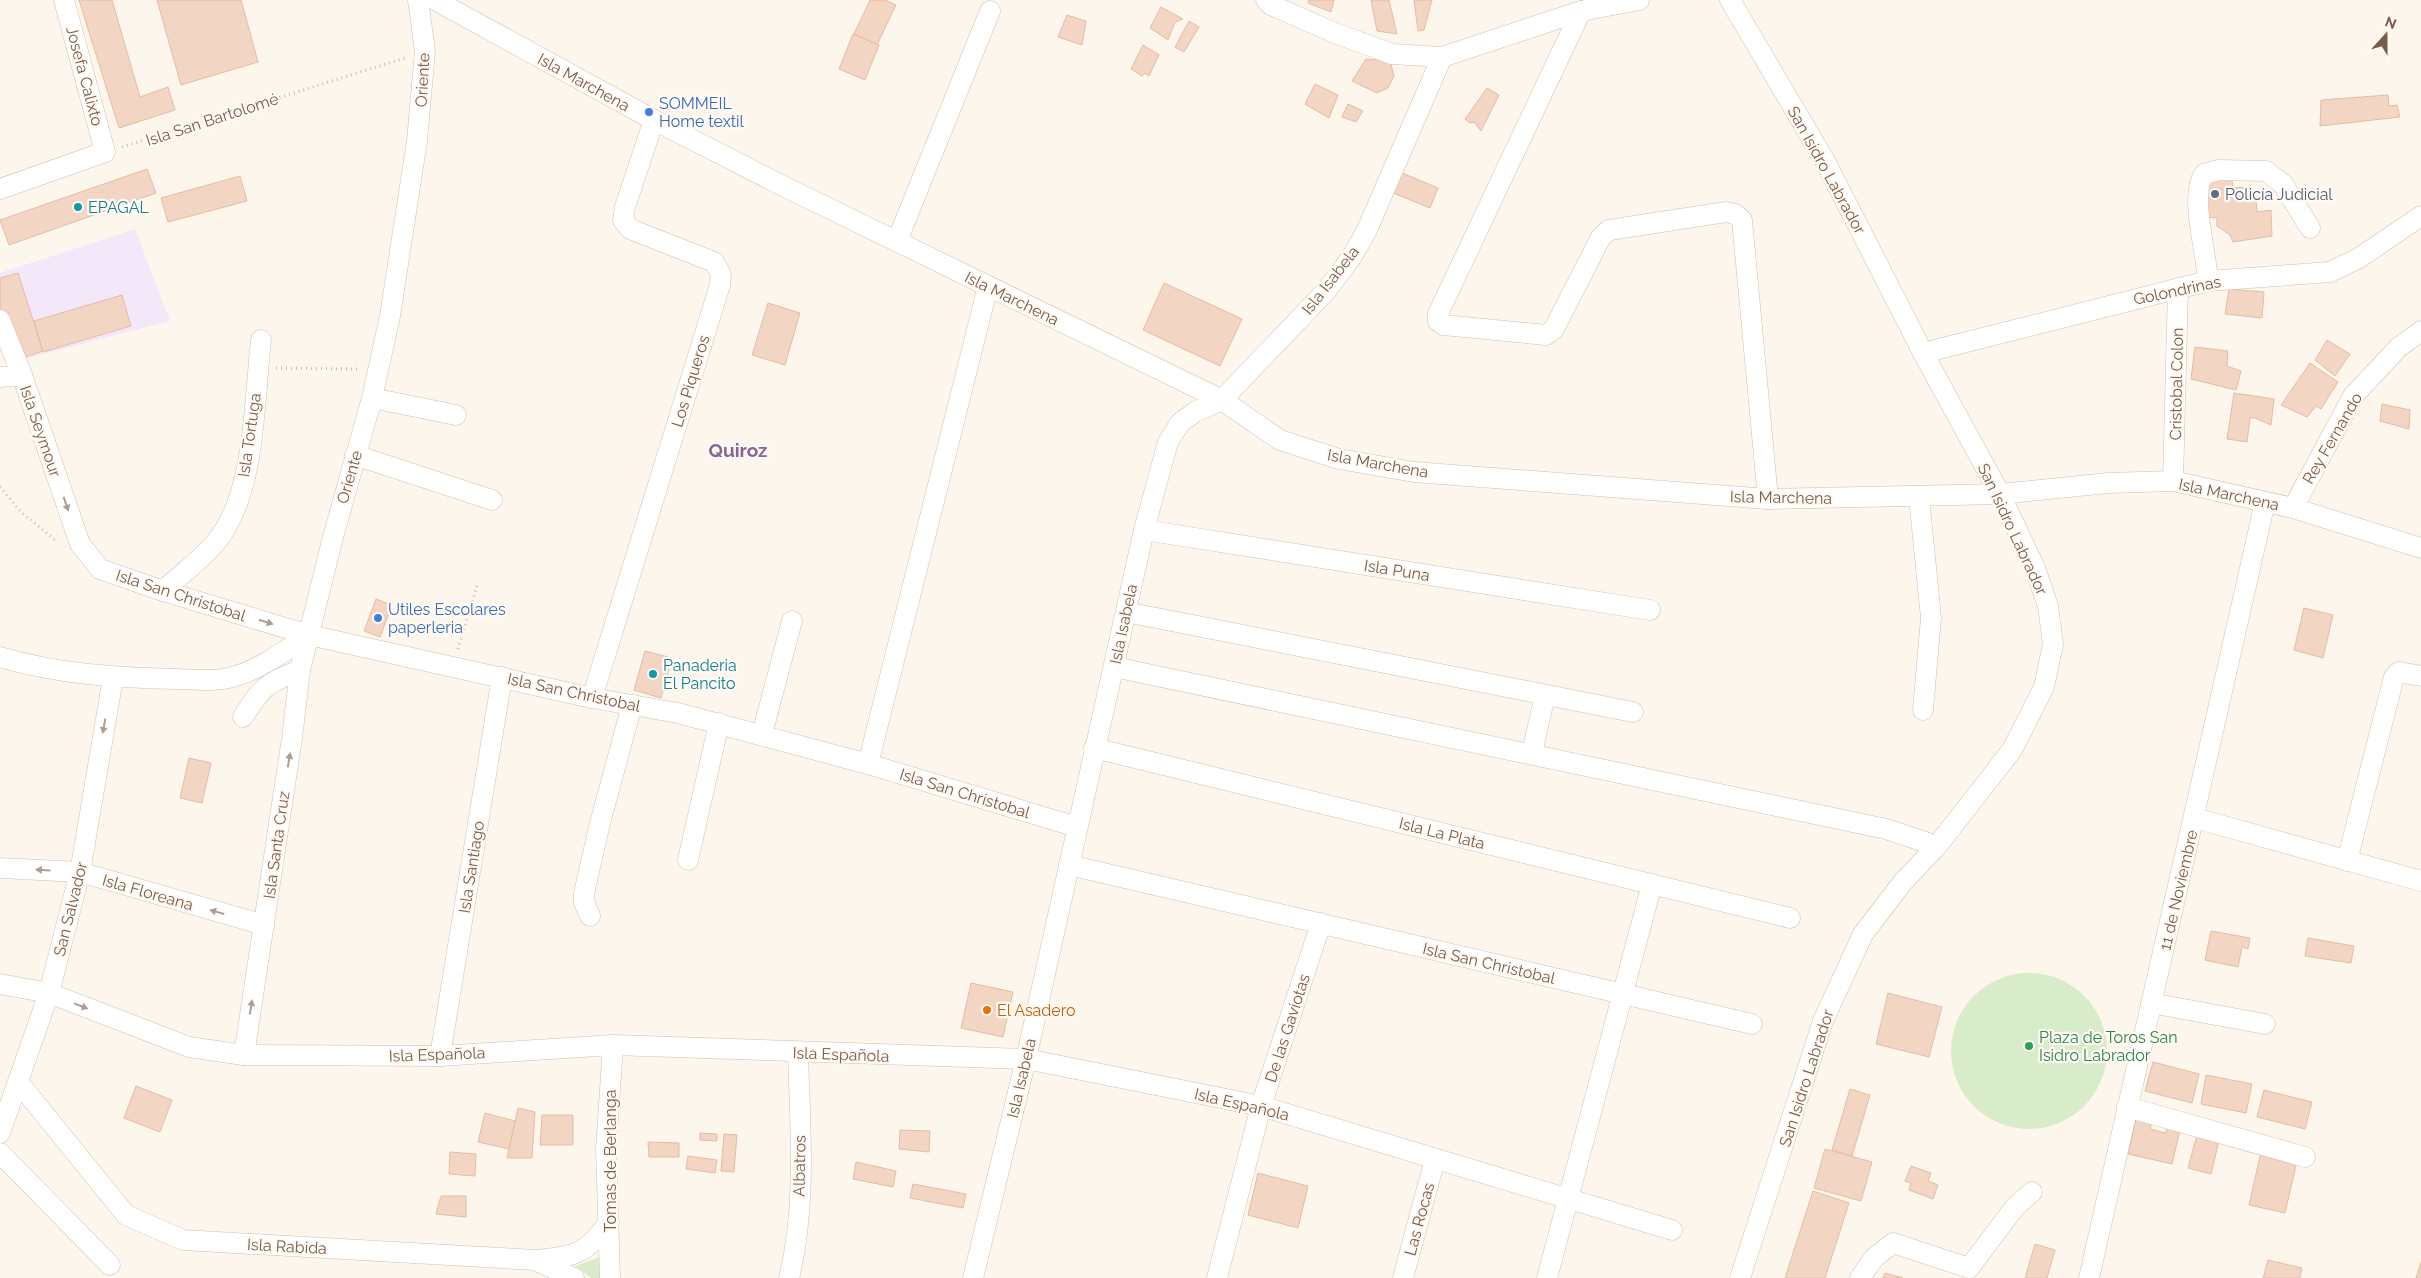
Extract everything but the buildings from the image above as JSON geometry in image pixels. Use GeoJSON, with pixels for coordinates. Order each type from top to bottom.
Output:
{"type":"FeatureCollection","features":[{"type":"Feature","properties":{"kind":"street","name":"Josefa Calixto"},"geometry":{"type":"LineString","coordinates":[[64,0],[105,152]]}},
{"type":"Feature","properties":{"kind":"street","name":"Oriente"},"geometry":{"type":"LineString","coordinates":[[309,635],[355,455],[372,398],[390,316],[417,141],[425,52],[418,0]]}},
{"type":"Feature","properties":{"kind":"street","name":"Isla Marchena"},"geometry":{"type":"LineString","coordinates":[[435,0],[654,120],[1222,400],[1280,440],[1339,459],[1414,472],[1768,499],[2000,494],[2108,483],[2173,481],[2292,508],[2421,548]]}},
{"type":"Feature","properties":{"kind":"street"},"geometry":{"type":"LineString","coordinates":[[1266,0],[1271,5],[1326,29],[1392,54],[1442,57],[1581,11],[1639,0]]}},
{"type":"Feature","properties":{"kind":"street","name":"San Isidro Labrador"},"geometry":{"type":"LineString","coordinates":[[1730,0],[1825,161],[1923,353],[2000,494],[2034,568],[2044,596],[2053,644],[2044,686],[2012,750],[1937,846],[1903,882],[1863,934],[1823,1021],[1740,1278]]}},
{"type":"Feature","properties":{"kind":"street"},"geometry":{"type":"LineString","coordinates":[[897,241],[990,11]]}},
{"type":"Feature","properties":{"kind":"street"},"geometry":{"type":"LineString","coordinates":[[1581,11],[1438,314],[1438,321],[1442,325],[1546,334],[1554,329],[1601,237],[1609,230],[1726,212],[1735,214],[1742,220],[1768,499]]}},
{"type":"Feature","properties":{"kind":"street","name":"Isla Isabela"},"geometry":{"type":"LineString","coordinates":[[973,1278],[1026,1059],[1144,530],[1168,442],[1180,423],[1196,412],[1222,400],[1326,291],[1351,258],[1366,232],[1442,57]]}},
{"type":"Feature","properties":{"kind":"street","name":"Los Piqueros"},"geometry":{"type":"LineString","coordinates":[[592,698],[721,274],[714,262],[630,229],[623,220],[625,207],[654,120]]}},
{"type":"Feature","properties":{"kind":"street"},"geometry":{"type":"LineString","coordinates":[[0,189],[105,152]]}},
{"type":"Feature","properties":{"kind":"street"},"geometry":{"type":"LineString","coordinates":[[2208,281],[2199,203],[2199,186],[2204,174],[2220,170],[2266,171],[2284,184],[2310,228]]}},
{"type":"Feature","properties":{"kind":"street","name":"Golondrinas"},"geometry":{"type":"LineString","coordinates":[[1923,353],[2208,281],[2330,272],[2358,258],[2421,216]]}},
{"type":"Feature","properties":{"kind":"street"},"geometry":{"type":"LineString","coordinates":[[868,764],[988,286]]}},
{"type":"Feature","properties":{"kind":"street","name":"Cristobal Colon"},"geometry":{"type":"LineString","coordinates":[[2173,481],[2178,288]]}},
{"type":"Feature","properties":{"kind":"street","name":"Isla Seymour"},"geometry":{"type":"LineString","coordinates":[[0,320],[22,375],[80,544]]}},
{"type":"Feature","properties":{"kind":"street","name":"Rey Fernando"},"geometry":{"type":"LineString","coordinates":[[2292,508],[2353,396],[2399,347],[2421,331]]}},
{"type":"Feature","properties":{"kind":"street","name":"Isla Tortuga"},"geometry":{"type":"LineString","coordinates":[[163,591],[216,542],[233,517],[248,461],[261,340]]}},
{"type":"Feature","properties":{"kind":"street"},"geometry":{"type":"LineString","coordinates":[[0,376],[22,375]]}},
{"type":"Feature","properties":{"kind":"street"},"geometry":{"type":"LineString","coordinates":[[372,398],[456,415]]}},
{"type":"Feature","properties":{"kind":"street"},"geometry":{"type":"LineString","coordinates":[[355,455],[492,500]]}},
{"type":"Feature","properties":{"kind":"street"},"geometry":{"type":"LineString","coordinates":[[1919,497],[1930,618],[1923,710]]}},
{"type":"Feature","properties":{"kind":"street","name":"11 de Noviembre"},"geometry":{"type":"LineString","coordinates":[[2089,1278],[2195,818],[2265,502]]}},
{"type":"Feature","properties":{"kind":"street","name":"Isla Puna"},"geometry":{"type":"LineString","coordinates":[[1144,530],[1650,610]]}},
{"type":"Feature","properties":{"kind":"street","name":"Isla San Christobal"},"geometry":{"type":"LineString","coordinates":[[80,544],[100,568],[163,591],[309,635],[592,698],[632,704],[719,723],[868,764],[1077,827]]}},
{"type":"Feature","properties":{"kind":"street"},"geometry":{"type":"LineString","coordinates":[[1126,612],[1632,712]]}},
{"type":"Feature","properties":{"kind":"street"},"geometry":{"type":"LineString","coordinates":[[762,734],[792,621]]}},
{"type":"Feature","properties":{"kind":"street"},"geometry":{"type":"LineString","coordinates":[[0,657],[26,664],[112,678],[213,680],[234,677],[254,669],[309,635]]}},
{"type":"Feature","properties":{"kind":"street","name":"Isla Santa Cruz"},"geometry":{"type":"LineString","coordinates":[[244,1055],[292,738],[300,670],[309,635]]}},
{"type":"Feature","properties":{"kind":"street"},"geometry":{"type":"LineString","coordinates":[[1114,667],[1532,753],[1886,829],[1937,846]]}},
{"type":"Feature","properties":{"kind":"street"},"geometry":{"type":"LineString","coordinates":[[243,717],[259,693],[270,682],[300,670]]}},
{"type":"Feature","properties":{"kind":"street"},"geometry":{"type":"LineString","coordinates":[[2347,861],[2394,677],[2398,672],[2421,676]]}},
{"type":"Feature","properties":{"kind":"street","name":"Isla Santiago"},"geometry":{"type":"LineString","coordinates":[[440,1056],[502,677]]}},
{"type":"Feature","properties":{"kind":"street","name":"San Salvador"},"geometry":{"type":"LineString","coordinates":[[0,1133],[49,993],[80,872],[112,678]]}},
{"type":"Feature","properties":{"kind":"street"},"geometry":{"type":"LineString","coordinates":[[1532,753],[1545,695]]}},
{"type":"Feature","properties":{"kind":"street"},"geometry":{"type":"LineString","coordinates":[[590,916],[584,902],[584,893],[600,823],[632,704]]}},
{"type":"Feature","properties":{"kind":"street"},"geometry":{"type":"LineString","coordinates":[[688,860],[719,723]]}},
{"type":"Feature","properties":{"kind":"street","name":"Isla La Plata"},"geometry":{"type":"LineString","coordinates":[[1094,748],[1790,918]]}},
{"type":"Feature","properties":{"kind":"street"},"geometry":{"type":"LineString","coordinates":[[2195,818],[2421,881]]}},
{"type":"Feature","properties":{"kind":"street","name":"Isla San Christobal"},"geometry":{"type":"LineString","coordinates":[[1069,865],[1752,1024]]}},
{"type":"Feature","properties":{"kind":"street","name":"Isla Floreana"},"geometry":{"type":"LineString","coordinates":[[0,868],[80,872],[264,925]]}},
{"type":"Feature","properties":{"kind":"street"},"geometry":{"type":"LineString","coordinates":[[1547,1278],[1652,884]]}},
{"type":"Feature","properties":{"kind":"street","name":"De las Gaviotas"},"geometry":{"type":"LineString","coordinates":[[1217,1278],[1261,1106],[1321,924]]}},
{"type":"Feature","properties":{"kind":"street","name":"Isla Española"},"geometry":{"type":"LineString","coordinates":[[0,984],[49,993],[189,1047],[244,1055],[440,1056],[612,1045],[1026,1059],[1261,1106],[1672,1230]]}},
{"type":"Feature","properties":{"kind":"street"},"geometry":{"type":"LineString","coordinates":[[2151,1003],[2265,1024]]}},
{"type":"Feature","properties":{"kind":"street","name":"Tomas de Berlanga"},"geometry":{"type":"LineString","coordinates":[[610,1278],[606,1149],[612,1045]]}},
{"type":"Feature","properties":{"kind":"street","name":"Albatros"},"geometry":{"type":"LineString","coordinates":[[789,1278],[797,1223],[801,1176],[798,1052]]}},
{"type":"Feature","properties":{"kind":"street","name":"Isla Rabida"},"geometry":{"type":"LineString","coordinates":[[18,1083],[126,1215],[183,1240],[535,1260],[568,1256],[582,1251],[595,1242],[609,1222]]}},
{"type":"Feature","properties":{"kind":"street"},"geometry":{"type":"LineString","coordinates":[[2127,1107],[2304,1157]]}},
{"type":"Feature","properties":{"kind":"street"},"geometry":{"type":"LineString","coordinates":[[0,1153],[110,1265]]}},
{"type":"Feature","properties":{"kind":"street","name":"Las Rocas"},"geometry":{"type":"LineString","coordinates":[[1403,1278],[1435,1159]]}},
{"type":"Feature","properties":{"kind":"street"},"geometry":{"type":"LineString","coordinates":[[1860,1278],[1874,1258],[1893,1243],[1967,1273],[2015,1207],[2032,1192]]}},
{"type":"Feature","properties":{"kind":"street"},"geometry":{"type":"LineString","coordinates":[[535,1260],[574,1278]]}},
{"type":"Feature","properties":{"kind":"path","name":"Isla San Bartolomé"},"geometry":{"type":"LineString","coordinates":[[105,152],[425,52]]}},
{"type":"Feature","properties":{"kind":"path"},"geometry":{"type":"LineString","coordinates":[[258,368],[378,370]]}},
{"type":"Feature","properties":{"kind":"path"},"geometry":{"type":"LineString","coordinates":[[0,487],[21,512],[54,539],[80,544]]}},
{"type":"Feature","properties":{"kind":"path"},"geometry":{"type":"LineString","coordinates":[[453,667],[478,582]]}},
{"type":"Feature","properties":{"kind":"shaded area"},"geometry":{"type":"Polygon","coordinates":[[[135,229],[170,321],[16,361],[0,315],[0,273],[135,229]]]}},
{"type":"Feature","properties":{"kind":"green space","name":"Plaza de Toros San Isidro Labrador"},"geometry":{"type":"Polygon","coordinates":[[[2021,973],[2037,973],[2052,976],[2066,982],[2084,996],[2098,1014],[2104,1028],[2107,1051],[2104,1074],[2098,1088],[2084,1106],[2066,1120],[2052,1126],[2037,1129],[2021,1129],[2006,1126],[1992,1120],[1974,1106],[1964,1094],[1954,1074],[1951,1059],[1951,1043],[1954,1028],[1960,1014],[1974,996],[1986,986],[2006,976],[2021,973]]]}},
{"type":"Feature","properties":{"kind":"green space"},"geometry":{"type":"Polygon","coordinates":[[[603,1256],[603,1278],[591,1278],[575,1266],[603,1256]]]}},
{"type":"Feature","properties":{"kind":"place","name":"SOMMEIL Home textil"},"geometry":{"type":"Point","coordinates":[649,112]}},
{"type":"Feature","properties":{"kind":"place","name":"Policía Judicial"},"geometry":{"type":"Point","coordinates":[2215,194]}},
{"type":"Feature","properties":{"kind":"place","name":"EPAGAL"},"geometry":{"type":"Point","coordinates":[78,207]}},
{"type":"Feature","properties":{"kind":"place","name":"Utiles Escolares paperleria"},"geometry":{"type":"Point","coordinates":[378,618]}},
{"type":"Feature","properties":{"kind":"place","name":"Panaderia El Pancito"},"geometry":{"type":"Point","coordinates":[653,674]}},
{"type":"Feature","properties":{"kind":"place","name":"El Asadero"},"geometry":{"type":"Point","coordinates":[987,1010]}},
{"type":"Feature","properties":{"kind":"place","name":"Plaza de Toros San Isidro Labrador"},"geometry":{"type":"Point","coordinates":[2029,1046]}},
{"type":"Feature","properties":{"kind":"district","name":"Quiroz"},"geometry":{"type":"Point","coordinates":[738,450]}}]}
